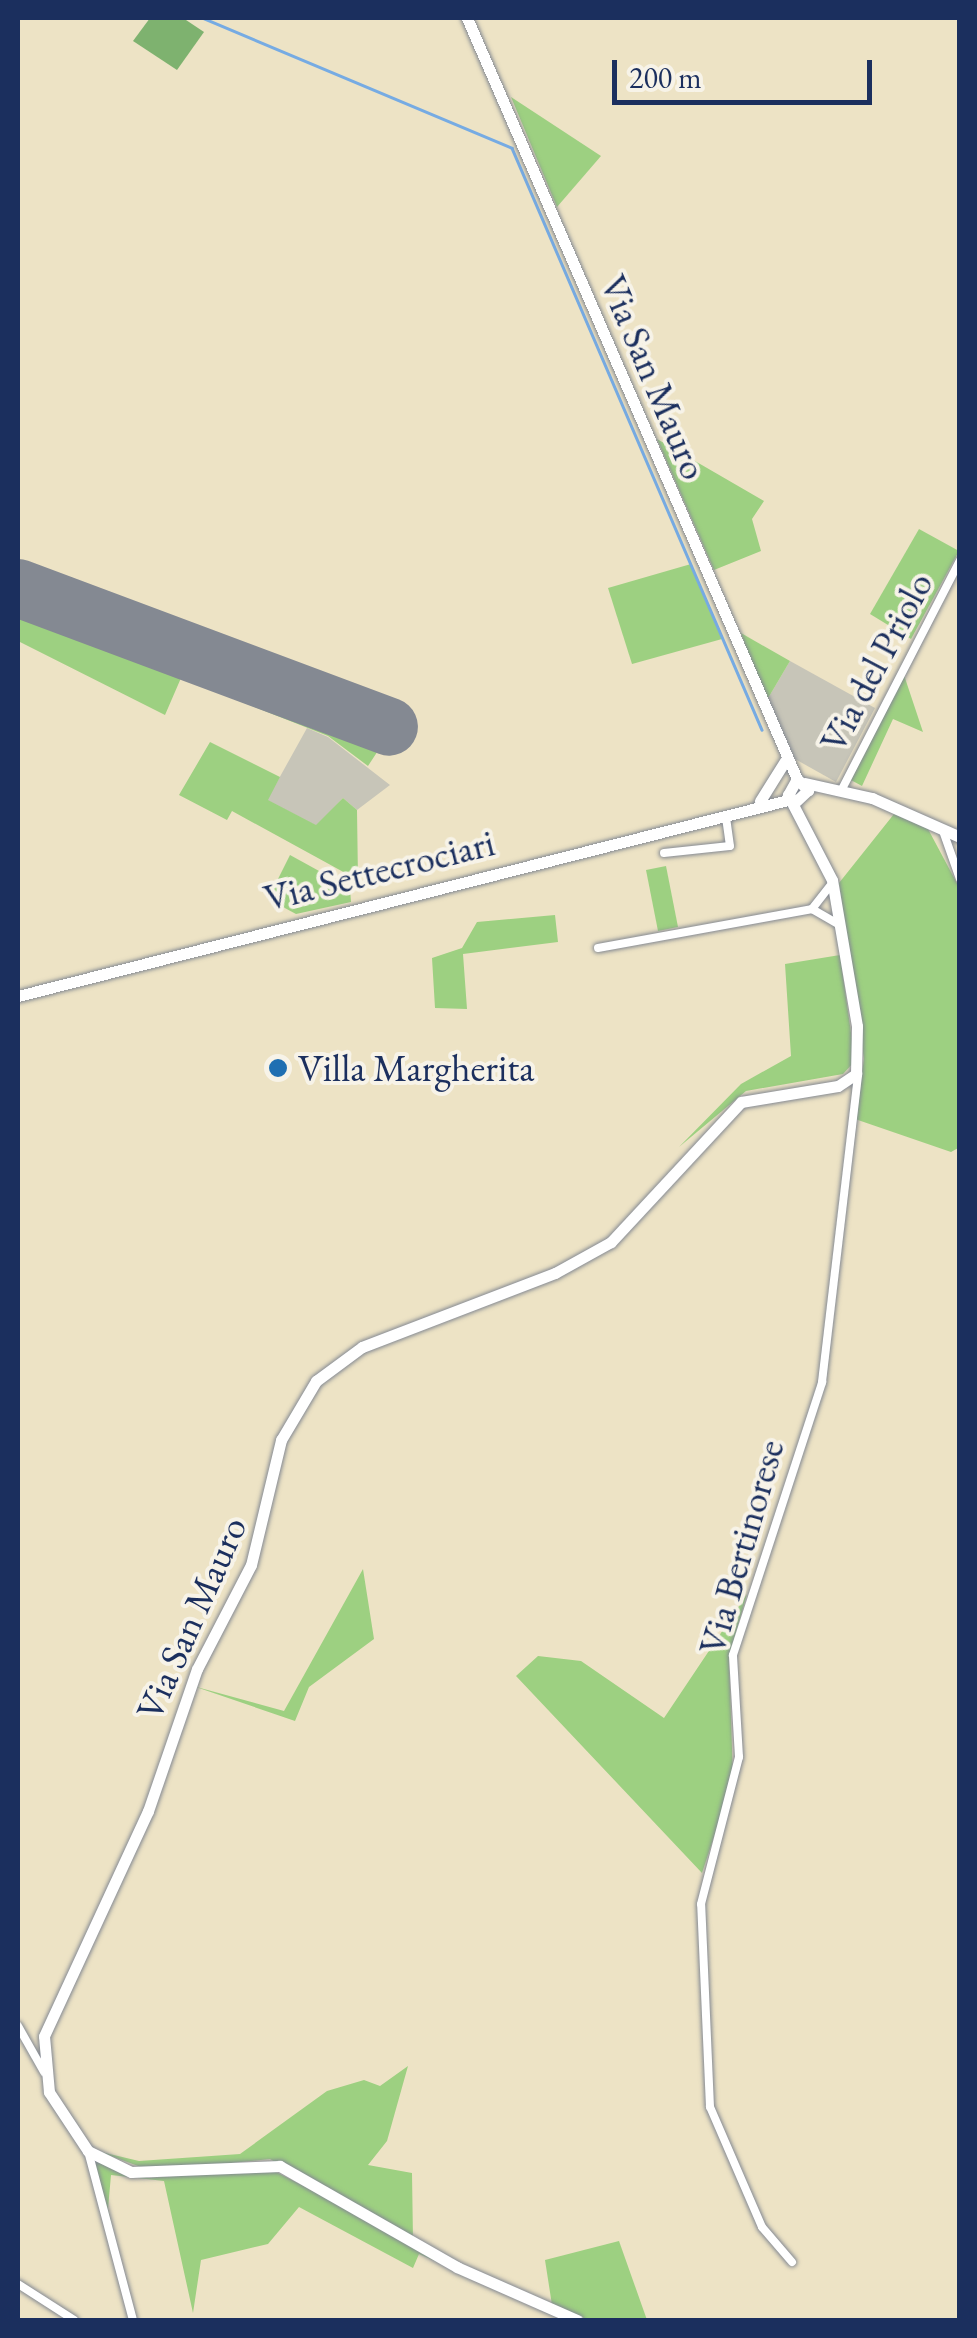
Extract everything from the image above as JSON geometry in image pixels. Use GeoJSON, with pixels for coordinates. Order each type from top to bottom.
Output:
{"type":"FeatureCollection","features":[{"type":"Feature","properties":{"kind":"main road","name":"Via San Mauro"},"geometry":{"type":"LineString","coordinates":[[467,18],[786,762],[832,880],[859,1065],[838,1086],[742,1102],[591,1254],[380,1338],[316,1381],[281,1440],[270,1516],[172,1729],[148,1811],[57,1994],[44,2072],[59,2116],[88,2150],[130,2172],[280,2166],[456,2266],[577,2320]]}},
{"type":"Feature","properties":{"kind":"main road"},"geometry":{"type":"LineString","coordinates":[[757,803],[786,762]]}},
{"type":"Feature","properties":{"kind":"main road","name":"Via Settecrociari"},"geometry":{"type":"LineString","coordinates":[[18,996],[798,791],[837,790],[960,838]]}},
{"type":"Feature","properties":{"kind":"street","name":"Via del Priolo"},"geometry":{"type":"LineString","coordinates":[[837,790],[960,560]]}},
{"type":"Feature","properties":{"kind":"street"},"geometry":{"type":"LineString","coordinates":[[664,853],[730,846],[726,811]]}},
{"type":"Feature","properties":{"kind":"street"},"geometry":{"type":"LineString","coordinates":[[943,831],[960,879]]}},
{"type":"Feature","properties":{"kind":"street"},"geometry":{"type":"LineString","coordinates":[[818,908],[832,880]]}},
{"type":"Feature","properties":{"kind":"street"},"geometry":{"type":"LineString","coordinates":[[598,948],[836,904]]}},
{"type":"Feature","properties":{"kind":"street"},"geometry":{"type":"LineString","coordinates":[[818,908],[841,931]]}},
{"type":"Feature","properties":{"kind":"street","name":"Via Bertinorese"},"geometry":{"type":"LineString","coordinates":[[792,2262],[762,2227],[713,2117],[700,1904],[737,1767],[733,1656],[822,1382],[859,1065]]}},
{"type":"Feature","properties":{"kind":"street"},"geometry":{"type":"LineString","coordinates":[[18,2026],[44,2072]]}},
{"type":"Feature","properties":{"kind":"street"},"geometry":{"type":"LineString","coordinates":[[88,2150],[132,2320]]}},
{"type":"Feature","properties":{"kind":"street"},"geometry":{"type":"LineString","coordinates":[[18,2284],[74,2320]]}},
{"type":"Feature","properties":{"kind":"shaded area"},"geometry":{"type":"Polygon","coordinates":[[[790,661],[875,708],[836,782],[795,759],[767,700],[790,661]]]}},
{"type":"Feature","properties":{"kind":"shaded area"},"geometry":{"type":"Polygon","coordinates":[[[307,728],[328,737],[390,785],[357,810],[343,798],[317,826],[267,800],[307,728]]]}},
{"type":"Feature","properties":{"kind":"green space"},"geometry":{"type":"Polygon","coordinates":[[[150,18],[183,18],[204,32],[177,70],[133,41],[150,18]]]}},
{"type":"Feature","properties":{"kind":"green space"},"geometry":{"type":"Polygon","coordinates":[[[511,97],[601,156],[557,207],[511,97]]]}},
{"type":"Feature","properties":{"kind":"green space"},"geometry":{"type":"Polygon","coordinates":[[[657,439],[764,501],[752,519],[761,551],[714,570],[657,439]]]}},
{"type":"Feature","properties":{"kind":"green space"},"geometry":{"type":"Polygon","coordinates":[[[919,529],[959,551],[911,639],[870,614],[919,529]]]}},
{"type":"Feature","properties":{"kind":"green space"},"geometry":{"type":"Polygon","coordinates":[[[691,564],[722,639],[632,664],[608,588],[691,564]]]}},
{"type":"Feature","properties":{"kind":"green space"},"geometry":{"type":"Polygon","coordinates":[[[18,601],[387,737],[368,766],[328,736],[181,678],[165,715],[18,641],[18,601]]]}},
{"type":"Feature","properties":{"kind":"green space"},"geometry":{"type":"Polygon","coordinates":[[[741,633],[790,661],[767,700],[760,686],[741,633]]]}},
{"type":"Feature","properties":{"kind":"green space"},"geometry":{"type":"Polygon","coordinates":[[[904,675],[923,732],[893,719],[862,786],[849,779],[904,675]]]}},
{"type":"Feature","properties":{"kind":"green space"},"geometry":{"type":"Polygon","coordinates":[[[210,742],[280,777],[268,800],[316,825],[343,798],[357,810],[358,880],[232,811],[227,820],[179,795],[210,742]]]}},
{"type":"Feature","properties":{"kind":"green space"},"geometry":{"type":"Polygon","coordinates":[[[894,814],[928,829],[959,887],[960,1147],[951,1152],[855,1119],[864,1059],[839,883],[894,814]]]}},
{"type":"Feature","properties":{"kind":"green space"},"geometry":{"type":"Polygon","coordinates":[[[290,855],[350,888],[351,902],[296,914],[268,899],[290,855]]]}},
{"type":"Feature","properties":{"kind":"green space"},"geometry":{"type":"Polygon","coordinates":[[[666,866],[678,927],[658,931],[646,870],[666,866]]]}},
{"type":"Feature","properties":{"kind":"green space"},"geometry":{"type":"Polygon","coordinates":[[[555,915],[558,942],[463,954],[467,1009],[435,1008],[432,958],[462,948],[477,922],[555,915]]]}},
{"type":"Feature","properties":{"kind":"green space"},"geometry":{"type":"Polygon","coordinates":[[[840,955],[855,1061],[843,1074],[746,1091],[679,1147],[741,1084],[791,1056],[785,964],[840,955]]]}},
{"type":"Feature","properties":{"kind":"green space"},"geometry":{"type":"Polygon","coordinates":[[[363,1569],[374,1639],[309,1687],[295,1721],[193,1686],[284,1711],[363,1569]]]}},
{"type":"Feature","properties":{"kind":"green space"},"geometry":{"type":"Polygon","coordinates":[[[747,1594],[729,1657],[733,1779],[702,1873],[516,1676],[538,1656],[581,1661],[664,1718],[747,1594]]]}},
{"type":"Feature","properties":{"kind":"green space"},"geometry":{"type":"Polygon","coordinates":[[[408,2066],[387,2141],[368,2165],[412,2173],[413,2240],[270,2159],[152,2171],[97,2151],[139,2161],[240,2154],[327,2091],[364,2080],[380,2086],[408,2066]]]}},
{"type":"Feature","properties":{"kind":"green space"},"geometry":{"type":"Polygon","coordinates":[[[92,2158],[149,2178],[270,2169],[569,2320],[419,2254],[413,2268],[299,2207],[268,2244],[201,2260],[193,2313],[164,2181],[111,2175],[108,2209],[135,2320],[92,2158]]]}},
{"type":"Feature","properties":{"kind":"green space"},"geometry":{"type":"Polygon","coordinates":[[[619,2241],[647,2320],[589,2320],[552,2305],[545,2260],[619,2241]]]}},
{"type":"Feature","properties":{"kind":"waterway"},"geometry":{"type":"LineString","coordinates":[[203,18],[512,148],[762,730]]}},
{"type":"Feature","properties":{"kind":"runway"},"geometry":{"type":"LineString","coordinates":[[18,588],[389,727]]}},
{"type":"Feature","properties":{"kind":"place","name":"Villa Margherita"},"geometry":{"type":"Point","coordinates":[278,1068]}}]}
